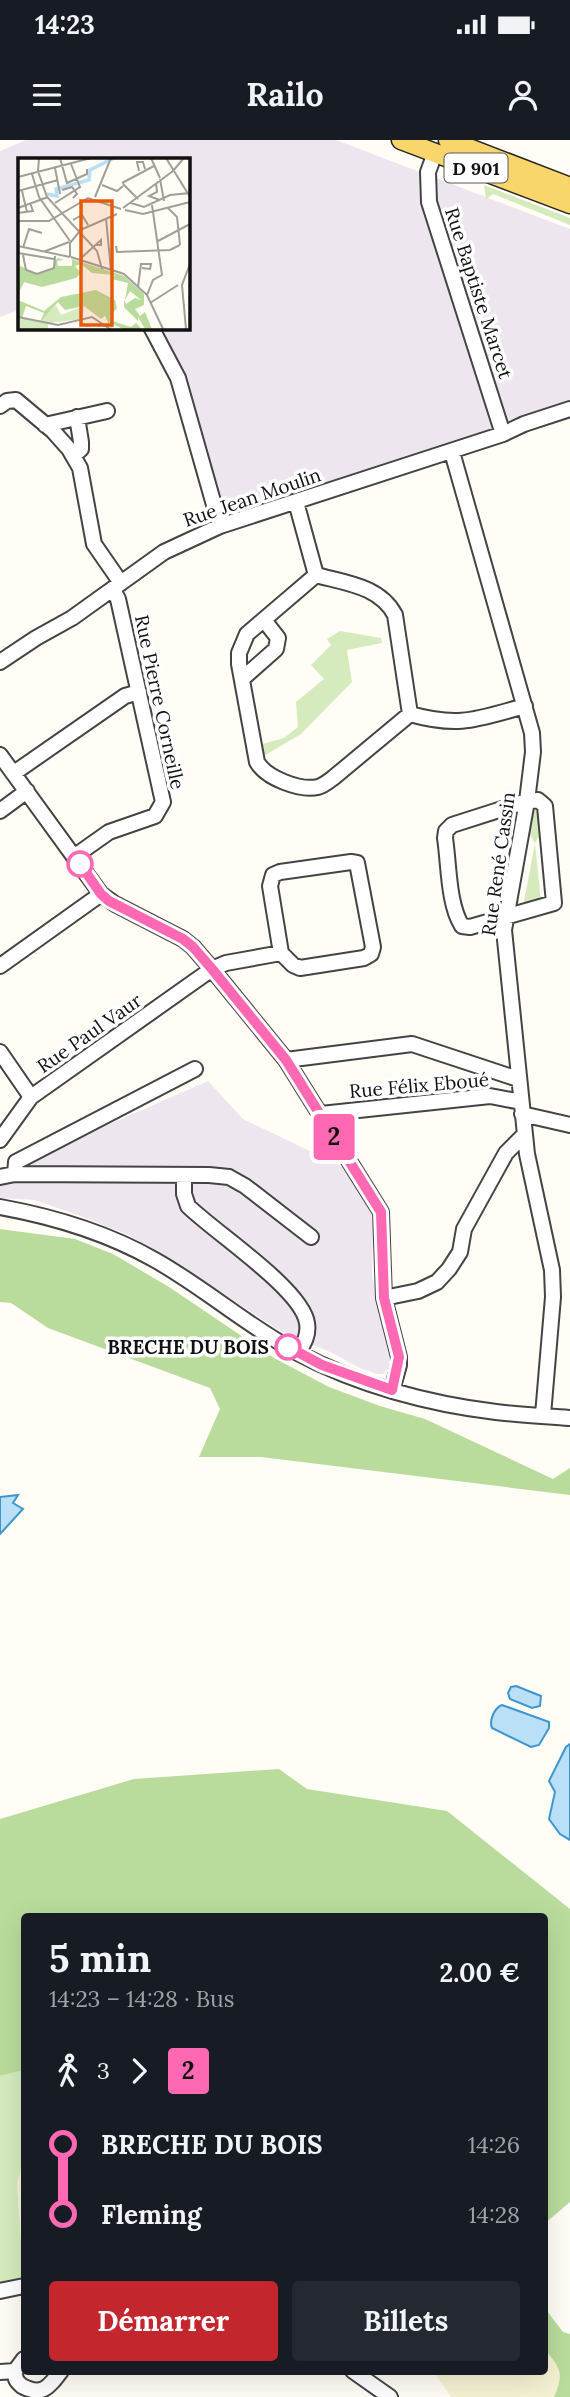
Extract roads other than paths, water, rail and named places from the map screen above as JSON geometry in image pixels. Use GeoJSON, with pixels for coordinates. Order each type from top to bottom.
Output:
{"type":"FeatureCollection","features":[{"type":"Feature","properties":{"kind":"main road","name":"D 901"},"geometry":{"type":"LineString","coordinates":[[401,140],[442,146],[570,187]]}},
{"type":"Feature","properties":{"kind":"main road","name":"D 901"},"geometry":{"type":"LineString","coordinates":[[442,146],[570,204]]}},
{"type":"Feature","properties":{"kind":"street","name":"Rue Baptiste Marcet"},"geometry":{"type":"LineString","coordinates":[[442,146],[428,172],[429,202],[502,429]]}},
{"type":"Feature","properties":{"kind":"street"},"geometry":{"type":"LineString","coordinates":[[152,329],[178,378],[220,526]]}},
{"type":"Feature","properties":{"kind":"street"},"geometry":{"type":"LineString","coordinates":[[0,406],[7,401],[16,400],[45,425],[73,456],[80,449],[81,442],[76,418]]}},
{"type":"Feature","properties":{"kind":"street","name":"Rue Jean Moulin"},"geometry":{"type":"LineString","coordinates":[[0,663],[173,547],[220,526],[452,452],[502,429],[570,409]]}},
{"type":"Feature","properties":{"kind":"street"},"geometry":{"type":"LineString","coordinates":[[45,425],[107,411]]}},
{"type":"Feature","properties":{"kind":"street","name":"Rue Jean Moulin"},"geometry":{"type":"LineString","coordinates":[[502,429],[520,433],[570,416]]}},
{"type":"Feature","properties":{"kind":"street","name":"Rue René Cassin"},"geometry":{"type":"LineString","coordinates":[[452,452],[532,733],[533,752],[527,801],[504,930],[527,1154],[552,1270],[553,1297],[543,1415]]}},
{"type":"Feature","properties":{"kind":"street","name":"Rue Pierre Corneille"},"geometry":{"type":"LineString","coordinates":[[73,456],[80,468],[94,544],[117,587],[162,794],[161,807],[155,816],[109,832],[75,856]]}},
{"type":"Feature","properties":{"kind":"street"},"geometry":{"type":"LineString","coordinates":[[296,502],[316,575]]}},
{"type":"Feature","properties":{"kind":"street"},"geometry":{"type":"LineString","coordinates":[[316,575],[247,634],[242,642],[239,653],[242,679],[257,762],[262,771],[279,780],[306,787],[319,787],[410,714]]}},
{"type":"Feature","properties":{"kind":"street"},"geometry":{"type":"LineString","coordinates":[[316,575],[370,590],[383,597],[391,606],[395,615],[410,714]]}},
{"type":"Feature","properties":{"kind":"street"},"geometry":{"type":"LineString","coordinates":[[242,679],[276,649],[278,639],[264,620]]}},
{"type":"Feature","properties":{"kind":"street"},"geometry":{"type":"LineString","coordinates":[[14,773],[125,696],[139,692]]}},
{"type":"Feature","properties":{"kind":"street"},"geometry":{"type":"LineString","coordinates":[[410,714],[456,723],[525,706]]}},
{"type":"Feature","properties":{"kind":"street"},"geometry":{"type":"LineString","coordinates":[[0,755],[101,894],[125,910],[183,939],[212,969],[286,1060],[346,1158],[371,1193],[381,1212],[384,1298],[399,1357],[392,1390]]}},
{"type":"Feature","properties":{"kind":"street"},"geometry":{"type":"LineString","coordinates":[[0,811],[27,791]]}},
{"type":"Feature","properties":{"kind":"street"},"geometry":{"type":"LineString","coordinates":[[538,800],[545,806],[554,903],[506,917],[470,927],[462,926],[451,882],[446,831],[452,825],[527,801],[538,800]]}},
{"type":"Feature","properties":{"kind":"street"},"geometry":{"type":"LineString","coordinates":[[357,863],[373,947],[371,954],[364,958],[300,968],[281,953],[270,886],[273,875],[357,863]]}},
{"type":"Feature","properties":{"kind":"street"},"geometry":{"type":"LineString","coordinates":[[0,966],[101,894]]}},
{"type":"Feature","properties":{"kind":"street","name":"Rue Paul Vaur"},"geometry":{"type":"LineString","coordinates":[[0,1140],[31,1097],[212,969],[226,963],[281,953]]}},
{"type":"Feature","properties":{"kind":"street"},"geometry":{"type":"LineString","coordinates":[[286,1060],[412,1044],[518,1079]]}},
{"type":"Feature","properties":{"kind":"street"},"geometry":{"type":"LineString","coordinates":[[0,1052],[31,1097]]}},
{"type":"Feature","properties":{"kind":"street"},"geometry":{"type":"LineString","coordinates":[[15,1174],[16,1162],[195,1069]]}},
{"type":"Feature","properties":{"kind":"street"},"geometry":{"type":"LineString","coordinates":[[499,1073],[499,1097]]}},
{"type":"Feature","properties":{"kind":"street","name":"Rue Félix Eboué"},"geometry":{"type":"LineString","coordinates":[[321,1114],[499,1097],[521,1108],[570,1125]]}},
{"type":"Feature","properties":{"kind":"street"},"geometry":{"type":"LineString","coordinates":[[384,1298],[418,1292],[437,1282],[449,1269],[460,1252],[464,1229],[506,1153],[525,1134]]}},
{"type":"Feature","properties":{"kind":"street"},"geometry":{"type":"LineString","coordinates":[[0,1177],[15,1174],[229,1177],[311,1237]]}},
{"type":"Feature","properties":{"kind":"street"},"geometry":{"type":"LineString","coordinates":[[184,1176],[184,1194],[188,1206],[275,1278],[303,1311],[307,1334],[298,1353]]}},
{"type":"Feature","properties":{"kind":"street"},"geometry":{"type":"LineString","coordinates":[[0,1207],[67,1222],[115,1239],[158,1261],[271,1338],[322,1365],[392,1390],[474,1409],[570,1418]]}},
{"type":"Feature","properties":{"kind":"street"},"geometry":{"type":"LineString","coordinates":[[0,2291],[21,2288]]}},
{"type":"Feature","properties":{"kind":"street"},"geometry":{"type":"LineString","coordinates":[[21,2361],[7,2372],[31,2394],[45,2392],[58,2375]]}},
{"type":"Feature","properties":{"kind":"street"},"geometry":{"type":"LineString","coordinates":[[359,2375],[390,2397]]}},
{"type":"Feature","properties":{"kind":"water"},"geometry":{"type":"Polygon","coordinates":[[[18,1495],[13,1503],[23,1509],[0,1534],[0,1497],[18,1495]]]}},
{"type":"Feature","properties":{"kind":"water"},"geometry":{"type":"Polygon","coordinates":[[[516,1686],[541,1696],[540,1706],[532,1708],[510,1699],[508,1693],[511,1687],[516,1686]]]}},
{"type":"Feature","properties":{"kind":"water"},"geometry":{"type":"Polygon","coordinates":[[[502,1705],[549,1722],[549,1728],[539,1745],[531,1747],[492,1728],[493,1715],[502,1705]]]}},
{"type":"Feature","properties":{"kind":"water"},"geometry":{"type":"Polygon","coordinates":[[[570,1744],[570,1840],[560,1834],[549,1819],[555,1792],[549,1781],[570,1744]]]}},
{"type":"Feature","properties":{"kind":"place","name":"BRECHE DU BOIS"},"geometry":{"type":"Point","coordinates":[288,1347]}}]}
